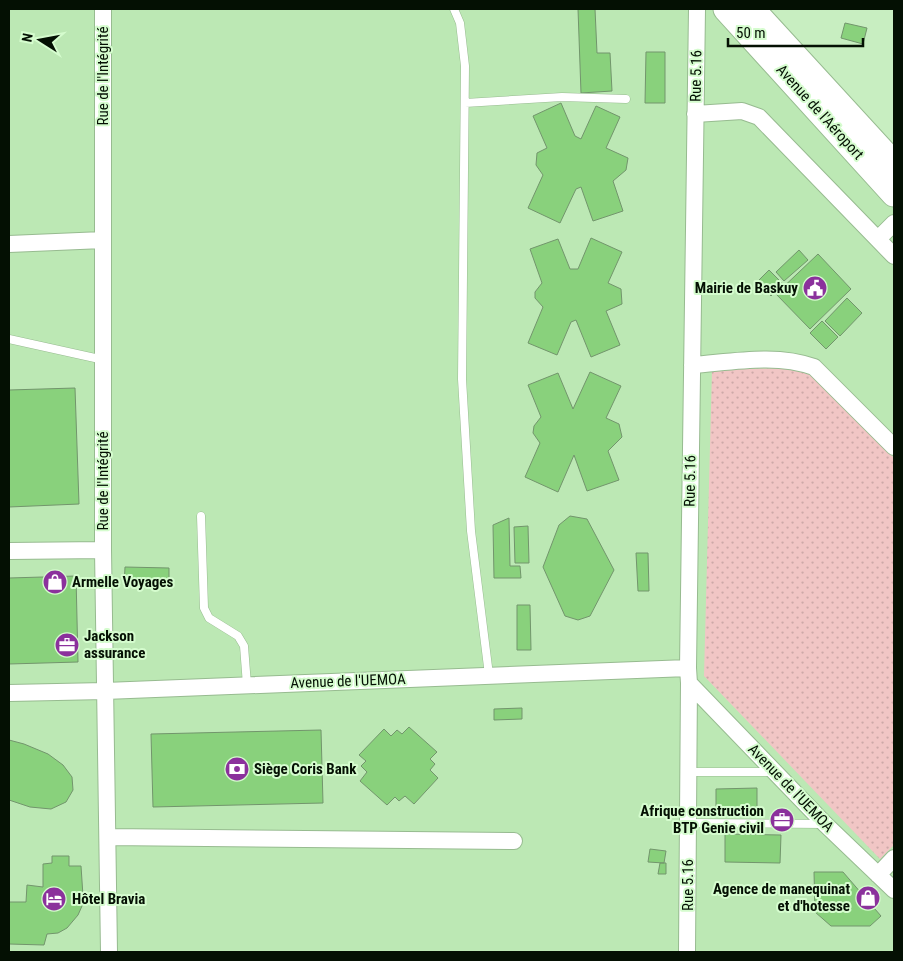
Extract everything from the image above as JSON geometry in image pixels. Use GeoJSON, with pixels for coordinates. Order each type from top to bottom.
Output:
{"type":"FeatureCollection","features":[{"type":"Feature","properties":{"kind":"main road","name":"Avenue de l'Aéroport"},"geometry":{"type":"LineString","coordinates":[[726,9],[894,194]]}},
{"type":"Feature","properties":{"kind":"main road","name":"Avenue de l'Aéroport"},"geometry":{"type":"LineString","coordinates":[[752,9],[894,164]]}},
{"type":"Feature","properties":{"kind":"street","name":"Rue de l'Intégrité"},"geometry":{"type":"LineString","coordinates":[[103,9],[103,550],[109,952]]}},
{"type":"Feature","properties":{"kind":"street","name":"Rue 5.16"},"geometry":{"type":"LineString","coordinates":[[687,952],[697,9]]}},
{"type":"Feature","properties":{"kind":"street"},"geometry":{"type":"LineString","coordinates":[[695,114],[742,111],[759,117],[894,256]]}},
{"type":"Feature","properties":{"kind":"street"},"geometry":{"type":"LineString","coordinates":[[878,239],[894,223]]}},
{"type":"Feature","properties":{"kind":"street"},"geometry":{"type":"LineString","coordinates":[[9,244],[103,240]]}},
{"type":"Feature","properties":{"kind":"street"},"geometry":{"type":"LineString","coordinates":[[692,364],[779,359],[799,362],[814,367],[894,447]]}},
{"type":"Feature","properties":{"kind":"street"},"geometry":{"type":"LineString","coordinates":[[9,550],[103,550]]}},
{"type":"Feature","properties":{"kind":"street","name":"Avenue de l'UEMOA"},"geometry":{"type":"LineString","coordinates":[[9,692],[106,691],[490,675],[689,675],[825,824],[894,890]]}},
{"type":"Feature","properties":{"kind":"street"},"geometry":{"type":"LineString","coordinates":[[108,837],[514,841]]}},
{"type":"Feature","properties":{"kind":"street"},"geometry":{"type":"LineString","coordinates":[[878,875],[894,858]]}},
{"type":"Feature","properties":{"kind":"lane"},"geometry":{"type":"LineString","coordinates":[[454,9],[460,23],[465,66],[462,379],[471,531],[490,675]]}},
{"type":"Feature","properties":{"kind":"lane"},"geometry":{"type":"LineString","coordinates":[[465,103],[562,97],[626,99]]}},
{"type":"Feature","properties":{"kind":"lane"},"geometry":{"type":"LineString","coordinates":[[9,339],[104,360]]}},
{"type":"Feature","properties":{"kind":"lane"},"geometry":{"type":"LineString","coordinates":[[201,516],[204,608],[209,618],[238,636],[244,646],[247,685]]}},
{"type":"Feature","properties":{"kind":"lane"},"geometry":{"type":"LineString","coordinates":[[689,772],[776,772]]}},
{"type":"Feature","properties":{"kind":"lane"},"geometry":{"type":"LineString","coordinates":[[688,823],[825,824]]}},
{"type":"Feature","properties":{"kind":"shaded area"},"geometry":{"type":"Polygon","coordinates":[[[9,9],[726,9],[894,194],[894,952],[9,952],[9,9]]]}},
{"type":"Feature","properties":{"kind":"shaded area"},"geometry":{"type":"Polygon","coordinates":[[[805,367],[894,458],[894,845],[880,859],[704,676],[712,370],[805,367]]]}},
{"type":"Feature","properties":{"kind":"building"},"geometry":{"type":"Polygon","coordinates":[[[578,9],[595,9],[597,53],[610,53],[612,91],[581,93],[578,9]]]}},
{"type":"Feature","properties":{"kind":"building"},"geometry":{"type":"Polygon","coordinates":[[[845,23],[867,28],[863,44],[841,38],[845,23]]]}},
{"type":"Feature","properties":{"kind":"building"},"geometry":{"type":"Polygon","coordinates":[[[646,52],[665,52],[665,103],[645,103],[646,52]]]}},
{"type":"Feature","properties":{"kind":"building"},"geometry":{"type":"Polygon","coordinates":[[[561,103],[575,136],[581,139],[596,106],[620,117],[606,148],[628,158],[626,170],[613,181],[623,211],[593,221],[581,187],[576,189],[560,223],[528,208],[543,175],[536,165],[537,153],[547,148],[533,116],[561,103]]]}},
{"type":"Feature","properties":{"kind":"building"},"geometry":{"type":"Polygon","coordinates":[[[591,238],[622,252],[608,283],[621,289],[622,304],[606,311],[620,345],[591,357],[576,320],[571,322],[557,355],[528,343],[543,307],[535,298],[535,292],[542,283],[530,249],[558,239],[570,269],[578,269],[591,238]]]}},
{"type":"Feature","properties":{"kind":"building"},"geometry":{"type":"Polygon","coordinates":[[[799,250],[808,260],[784,281],[776,272],[799,250]]]}},
{"type":"Feature","properties":{"kind":"building"},"geometry":{"type":"Polygon","coordinates":[[[818,254],[851,289],[810,329],[776,294],[818,254]]]}},
{"type":"Feature","properties":{"kind":"building"},"geometry":{"type":"Polygon","coordinates":[[[769,270],[783,284],[771,296],[757,282],[769,270]]]}},
{"type":"Feature","properties":{"kind":"building"},"geometry":{"type":"Polygon","coordinates":[[[847,298],[862,313],[840,336],[825,321],[847,298]]]}},
{"type":"Feature","properties":{"kind":"building"},"geometry":{"type":"Polygon","coordinates":[[[822,321],[838,337],[826,349],[810,333],[822,321]]]}},
{"type":"Feature","properties":{"kind":"building"},"geometry":{"type":"Polygon","coordinates":[[[590,372],[621,386],[606,418],[619,424],[622,437],[608,451],[619,480],[587,491],[574,455],[558,492],[525,477],[540,443],[533,433],[534,426],[541,417],[528,385],[558,373],[573,409],[590,372]]]}},
{"type":"Feature","properties":{"kind":"building"},"geometry":{"type":"Polygon","coordinates":[[[75,388],[79,504],[9,507],[9,390],[75,388]]]}},
{"type":"Feature","properties":{"kind":"building"},"geometry":{"type":"Polygon","coordinates":[[[570,516],[587,519],[614,570],[590,616],[578,620],[565,616],[543,567],[559,525],[570,516]]]}},
{"type":"Feature","properties":{"kind":"building"},"geometry":{"type":"Polygon","coordinates":[[[509,518],[510,566],[520,566],[521,578],[494,578],[493,525],[509,518]]]}},
{"type":"Feature","properties":{"kind":"building"},"geometry":{"type":"Polygon","coordinates":[[[528,526],[529,563],[515,563],[514,527],[528,526]]]}},
{"type":"Feature","properties":{"kind":"building"},"geometry":{"type":"Polygon","coordinates":[[[636,553],[648,553],[649,591],[638,591],[636,553]]]}},
{"type":"Feature","properties":{"kind":"building"},"geometry":{"type":"Polygon","coordinates":[[[125,567],[169,568],[169,587],[124,586],[125,567]]]}},
{"type":"Feature","properties":{"kind":"building"},"geometry":{"type":"Polygon","coordinates":[[[76,576],[78,662],[9,664],[9,578],[76,576]]]}},
{"type":"Feature","properties":{"kind":"building"},"geometry":{"type":"Polygon","coordinates":[[[517,605],[530,605],[531,650],[517,650],[517,605]]]}},
{"type":"Feature","properties":{"kind":"building"},"geometry":{"type":"Polygon","coordinates":[[[522,708],[522,719],[494,720],[494,709],[522,708]]]}},
{"type":"Feature","properties":{"kind":"building"},"geometry":{"type":"Polygon","coordinates":[[[409,727],[437,752],[430,759],[435,764],[430,770],[438,778],[414,804],[405,796],[399,801],[395,797],[387,805],[360,781],[367,772],[361,766],[366,761],[359,755],[384,729],[391,736],[397,730],[402,734],[409,727]]]}},
{"type":"Feature","properties":{"kind":"building","name":"Siège Coris Bank"},"geometry":{"type":"Polygon","coordinates":[[[321,730],[323,803],[153,807],[151,734],[321,730]]]}},
{"type":"Feature","properties":{"kind":"building"},"geometry":{"type":"Polygon","coordinates":[[[9,740],[48,754],[63,765],[72,777],[73,790],[66,802],[51,809],[30,807],[9,800],[9,740]]]}},
{"type":"Feature","properties":{"kind":"building"},"geometry":{"type":"Polygon","coordinates":[[[757,788],[757,809],[716,809],[716,789],[757,788]]]}},
{"type":"Feature","properties":{"kind":"building"},"geometry":{"type":"Polygon","coordinates":[[[725,834],[781,835],[780,863],[725,862],[725,834]]]}},
{"type":"Feature","properties":{"kind":"building"},"geometry":{"type":"Polygon","coordinates":[[[650,849],[666,851],[664,863],[648,862],[650,849]]]}},
{"type":"Feature","properties":{"kind":"building","name":"Hôtel Bravia"},"geometry":{"type":"Polygon","coordinates":[[[52,856],[69,856],[69,866],[81,866],[83,896],[82,906],[78,915],[67,928],[58,933],[47,934],[44,945],[9,944],[9,902],[26,902],[27,885],[43,887],[43,864],[52,863],[52,856]]]}},
{"type":"Feature","properties":{"kind":"building"},"geometry":{"type":"Polygon","coordinates":[[[660,863],[666,863],[666,874],[658,874],[660,863]]]}},
{"type":"Feature","properties":{"kind":"building"},"geometry":{"type":"Polygon","coordinates":[[[814,872],[843,872],[881,916],[870,926],[831,926],[815,912],[814,872]]]}},
{"type":"Feature","properties":{"kind":"place","name":"Mairie de Baskuy"},"geometry":{"type":"Point","coordinates":[815,288]}},
{"type":"Feature","properties":{"kind":"place","name":"Armelle Voyages"},"geometry":{"type":"Point","coordinates":[55,582]}},
{"type":"Feature","properties":{"kind":"place","name":"Jackson assurance"},"geometry":{"type":"Point","coordinates":[67,645]}},
{"type":"Feature","properties":{"kind":"place","name":"Siège Coris Bank"},"geometry":{"type":"Point","coordinates":[237,769]}},
{"type":"Feature","properties":{"kind":"place","name":"Afrique construction BTP Genie civil"},"geometry":{"type":"Point","coordinates":[782,820]}},
{"type":"Feature","properties":{"kind":"place","name":"Agence de manequinat et d'hotesse"},"geometry":{"type":"Point","coordinates":[868,898]}},
{"type":"Feature","properties":{"kind":"place","name":"Hôtel Bravia"},"geometry":{"type":"Point","coordinates":[54,899]}}]}
